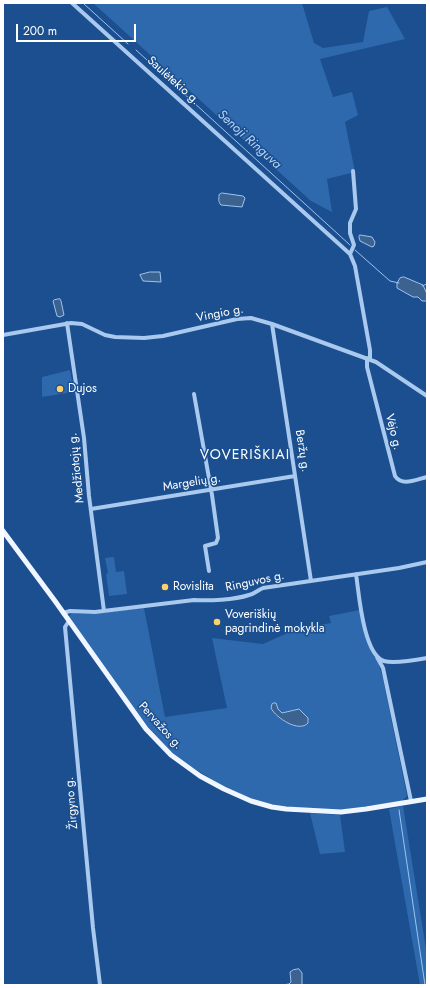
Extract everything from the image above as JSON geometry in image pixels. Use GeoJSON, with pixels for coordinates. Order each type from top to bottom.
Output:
{"type":"FeatureCollection","features":[{"type":"Feature","properties":{"kind":"main road","name":"Pervažos g."},"geometry":{"type":"LineString","coordinates":[[3,531],[63,612],[134,714],[157,742],[184,765],[242,798],[267,806],[286,809],[321,812],[353,811],[427,799]]}},
{"type":"Feature","properties":{"kind":"street","name":"Saulėtekio g."},"geometry":{"type":"LineString","coordinates":[[72,3],[350,254]]}},
{"type":"Feature","properties":{"kind":"street"},"geometry":{"type":"LineString","coordinates":[[353,171],[356,209],[350,223],[350,234],[354,245],[350,254],[355,266],[365,320],[370,350],[368,359]]}},
{"type":"Feature","properties":{"kind":"street","name":"Vingio g."},"geometry":{"type":"LineString","coordinates":[[3,335],[67,323],[82,324],[105,335],[126,338],[163,336],[237,319],[251,318],[272,324],[368,359],[385,367],[427,396]]}},
{"type":"Feature","properties":{"kind":"street","name":"Medžiotojų g."},"geometry":{"type":"LineString","coordinates":[[67,323],[84,438],[91,509],[104,611]]}},
{"type":"Feature","properties":{"kind":"street","name":"Beržų g."},"geometry":{"type":"LineString","coordinates":[[272,324],[311,581]]}},
{"type":"Feature","properties":{"kind":"street","name":"Vėjo g."},"geometry":{"type":"LineString","coordinates":[[368,359],[367,367],[395,476],[402,482],[427,477]]}},
{"type":"Feature","properties":{"kind":"street"},"geometry":{"type":"LineString","coordinates":[[194,394],[218,538],[216,543],[205,546],[209,570]]}},
{"type":"Feature","properties":{"kind":"street","name":"Margelių g."},"geometry":{"type":"LineString","coordinates":[[91,509],[295,476]]}},
{"type":"Feature","properties":{"kind":"street","name":"Ringuvos g."},"geometry":{"type":"LineString","coordinates":[[63,612],[104,611],[194,600],[208,601],[241,597],[264,588],[399,568],[427,562]]}},
{"type":"Feature","properties":{"kind":"street"},"geometry":{"type":"LineString","coordinates":[[356,574],[366,633],[371,647],[383,668],[411,801]]}},
{"type":"Feature","properties":{"kind":"street","name":"Žirgyno g."},"geometry":{"type":"LineString","coordinates":[[69,621],[65,627],[93,928],[100,985]]}},
{"type":"Feature","properties":{"kind":"street"},"geometry":{"type":"LineString","coordinates":[[377,657],[389,662],[427,658]]}},
{"type":"Feature","properties":{"kind":"street"},"geometry":{"type":"LineString","coordinates":[[383,668],[389,662]]}},
{"type":"Feature","properties":{"kind":"shaded area"},"geometry":{"type":"Polygon","coordinates":[[[93,3],[302,3],[314,43],[323,48],[363,42],[369,11],[387,7],[405,39],[320,59],[333,97],[352,92],[358,115],[345,122],[355,172],[327,179],[332,212],[311,201],[93,3]]]}},
{"type":"Feature","properties":{"kind":"shaded area"},"geometry":{"type":"Polygon","coordinates":[[[222,193],[243,196],[245,198],[242,207],[221,205],[219,202],[219,195],[222,193]]]}},
{"type":"Feature","properties":{"kind":"shaded area"},"geometry":{"type":"Polygon","coordinates":[[[360,235],[372,237],[375,242],[374,246],[372,247],[360,241],[360,235]]]}},
{"type":"Feature","properties":{"kind":"shaded area"},"geometry":{"type":"Polygon","coordinates":[[[150,272],[160,272],[161,282],[143,281],[140,275],[150,272]]]}},
{"type":"Feature","properties":{"kind":"shaded area"},"geometry":{"type":"Polygon","coordinates":[[[404,277],[423,285],[427,294],[427,301],[422,301],[418,297],[413,297],[397,288],[397,283],[400,278],[404,277]]]}},
{"type":"Feature","properties":{"kind":"shaded area"},"geometry":{"type":"Polygon","coordinates":[[[60,299],[64,315],[60,317],[57,316],[53,301],[60,299]]]}},
{"type":"Feature","properties":{"kind":"shaded area"},"geometry":{"type":"Polygon","coordinates":[[[70,370],[74,392],[42,397],[42,377],[70,370]]]}},
{"type":"Feature","properties":{"kind":"shaded area"},"geometry":{"type":"Polygon","coordinates":[[[114,557],[116,572],[124,571],[127,594],[109,596],[106,574],[108,573],[105,558],[114,557]]]}},
{"type":"Feature","properties":{"kind":"shaded area"},"geometry":{"type":"Polygon","coordinates":[[[144,608],[165,717],[227,708],[212,638],[263,644],[296,629],[331,623],[329,616],[360,610],[365,636],[379,665],[383,679],[407,796],[402,801],[341,810],[284,807],[246,797],[228,789],[180,760],[150,731],[69,617],[74,613],[91,614],[144,608]],[[276,703],[279,718],[295,726],[303,726],[309,721],[297,709],[282,713],[278,709],[276,703]]]}},
{"type":"Feature","properties":{"kind":"shaded area"},"geometry":{"type":"Polygon","coordinates":[[[276,703],[278,709],[282,713],[299,709],[308,718],[308,723],[304,726],[299,726],[288,723],[278,716],[271,708],[272,704],[276,703]]]}},
{"type":"Feature","properties":{"kind":"shaded area"},"geometry":{"type":"Polygon","coordinates":[[[403,806],[427,955],[427,985],[420,985],[389,809],[403,806]]]}},
{"type":"Feature","properties":{"kind":"shaded area"},"geometry":{"type":"Polygon","coordinates":[[[310,813],[340,815],[345,852],[320,854],[310,813]]]}},
{"type":"Feature","properties":{"kind":"shaded area"},"geometry":{"type":"Polygon","coordinates":[[[299,969],[302,973],[302,985],[282,985],[289,984],[291,982],[290,972],[299,969]]]}},
{"type":"Feature","properties":{"kind":"waterway","name":"Senoji Ringuva"},"geometry":{"type":"LineString","coordinates":[[83,3],[128,44]]}},
{"type":"Feature","properties":{"kind":"waterway","name":"Senoji Ringuva"},"geometry":{"type":"LineString","coordinates":[[136,50],[350,245]]}},
{"type":"Feature","properties":{"kind":"waterway","name":"Senoji Ringuva"},"geometry":{"type":"LineString","coordinates":[[355,250],[390,281],[399,283]]}},
{"type":"Feature","properties":{"kind":"waterway","name":"Senoji Ringuva"},"geometry":{"type":"LineString","coordinates":[[422,286],[427,284]]}},
{"type":"Feature","properties":{"kind":"waterway"},"geometry":{"type":"LineString","coordinates":[[399,810],[425,985]]}},
{"type":"Feature","properties":{"kind":"place","name":"Dujos"},"geometry":{"type":"Point","coordinates":[60,389]}},
{"type":"Feature","properties":{"kind":"place","name":"Rovislita"},"geometry":{"type":"Point","coordinates":[165,587]}},
{"type":"Feature","properties":{"kind":"place","name":"Voveriškių pagrindinė mokykla"},"geometry":{"type":"Point","coordinates":[217,622]}},
{"type":"Feature","properties":{"kind":"district","name":"VOVERIŠKIAI"},"geometry":{"type":"Point","coordinates":[245,456]}}]}
